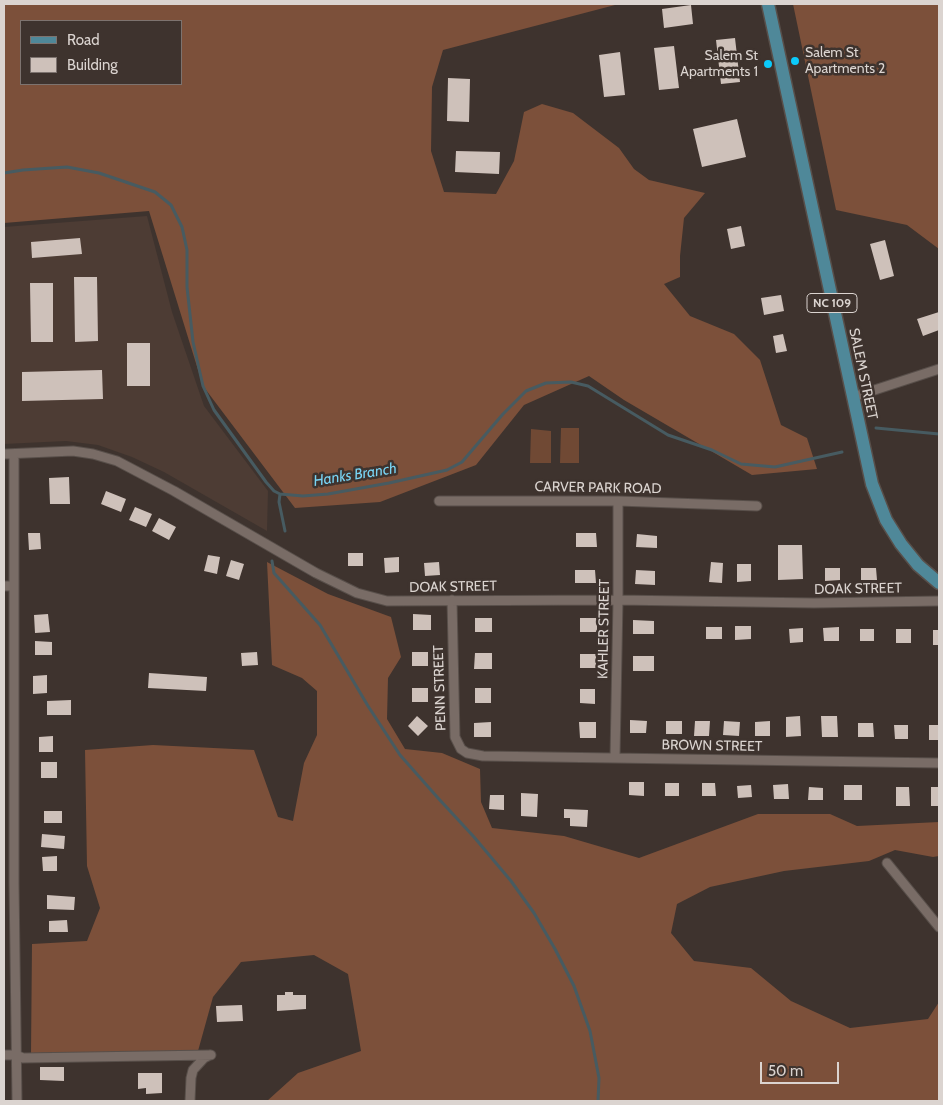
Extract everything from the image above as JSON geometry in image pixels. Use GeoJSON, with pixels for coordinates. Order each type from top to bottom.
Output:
{"type":"FeatureCollection","features":[{"type":"Feature","properties":{"kind":"main road","name":"SALEM STREET"},"geometry":{"type":"LineString","coordinates":[[768,4],[872,484],[886,520],[901,544],[918,565],[939,583]]}},
{"type":"Feature","properties":{"kind":"street"},"geometry":{"type":"LineString","coordinates":[[853,397],[939,369]]}},
{"type":"Feature","properties":{"kind":"street","name":"DOAK STREET"},"geometry":{"type":"LineString","coordinates":[[4,454],[72,451],[93,454],[117,462],[174,491],[316,573],[350,590],[386,601],[939,602]]}},
{"type":"Feature","properties":{"kind":"street"},"geometry":{"type":"LineString","coordinates":[[14,454],[14,883],[17,1101]]}},
{"type":"Feature","properties":{"kind":"street","name":"CARVER PARK ROAD"},"geometry":{"type":"LineString","coordinates":[[439,500],[618,501],[757,506]]}},
{"type":"Feature","properties":{"kind":"street","name":"KAHLER STREET"},"geometry":{"type":"LineString","coordinates":[[615,757],[618,501]]}},
{"type":"Feature","properties":{"kind":"street"},"geometry":{"type":"LineString","coordinates":[[4,586],[14,586]]}},
{"type":"Feature","properties":{"kind":"street","name":"PENN STREET"},"geometry":{"type":"LineString","coordinates":[[452,600],[455,738],[461,749],[467,753],[483,756]]}},
{"type":"Feature","properties":{"kind":"street","name":"BROWN STREET"},"geometry":{"type":"LineString","coordinates":[[483,756],[939,763]]}},
{"type":"Feature","properties":{"kind":"street"},"geometry":{"type":"LineString","coordinates":[[887,863],[939,927]]}},
{"type":"Feature","properties":{"kind":"street"},"geometry":{"type":"LineString","coordinates":[[4,884],[14,883]]}},
{"type":"Feature","properties":{"kind":"street"},"geometry":{"type":"LineString","coordinates":[[4,1055],[16,1055],[23,1058],[210,1054],[193,1070],[190,1101]]}},
{"type":"Feature","properties":{"kind":"shaded area"},"geometry":{"type":"Polygon","coordinates":[[[4,4],[614,4],[443,50],[432,87],[431,151],[444,192],[496,194],[514,161],[524,112],[542,104],[573,113],[619,148],[634,169],[649,180],[705,193],[684,218],[680,277],[664,284],[690,316],[734,334],[760,360],[781,425],[807,438],[817,469],[752,475],[624,400],[589,376],[524,405],[476,465],[380,502],[295,508],[203,386],[149,211],[4,223],[4,4]]]}},
{"type":"Feature","properties":{"kind":"shaded area"},"geometry":{"type":"Polygon","coordinates":[[[793,4],[939,4],[939,249],[907,225],[836,210],[793,4]]]}},
{"type":"Feature","properties":{"kind":"shaded area"},"geometry":{"type":"Polygon","coordinates":[[[147,216],[172,312],[204,406],[268,491],[267,531],[164,472],[132,457],[98,445],[66,441],[4,444],[4,227],[147,216]]]}},
{"type":"Feature","properties":{"kind":"shaded area"},"geometry":{"type":"Polygon","coordinates":[[[561,428],[579,428],[579,463],[560,463],[561,428]]]}},
{"type":"Feature","properties":{"kind":"shaded area"},"geometry":{"type":"Polygon","coordinates":[[[531,429],[551,431],[551,463],[530,463],[531,429]]]}},
{"type":"Feature","properties":{"kind":"shaded area"},"geometry":{"type":"Polygon","coordinates":[[[267,562],[328,594],[391,617],[401,657],[388,678],[387,719],[405,749],[442,753],[480,769],[481,802],[492,828],[564,836],[639,858],[758,814],[830,814],[857,826],[939,822],[939,856],[933,857],[895,850],[869,861],[784,871],[710,887],[677,904],[671,933],[694,961],[751,968],[791,1001],[850,1028],[928,1019],[939,1002],[939,1101],[267,1101],[298,1073],[361,1051],[348,974],[314,955],[241,962],[213,997],[198,1051],[31,1053],[32,944],[87,941],[100,908],[87,866],[85,750],[153,745],[254,750],[278,817],[293,821],[304,763],[317,735],[317,691],[302,678],[272,665],[267,562]]]}},
{"type":"Feature","properties":{"kind":"building"},"geometry":{"type":"Polygon","coordinates":[[[691,5],[693,24],[664,28],[662,9],[691,5]]]}},
{"type":"Feature","properties":{"kind":"building"},"geometry":{"type":"Polygon","coordinates":[[[735,38],[740,82],[721,84],[716,40],[735,38]]]}},
{"type":"Feature","properties":{"kind":"building"},"geometry":{"type":"Polygon","coordinates":[[[674,46],[679,88],[659,90],[654,48],[674,46]]]}},
{"type":"Feature","properties":{"kind":"building"},"geometry":{"type":"Polygon","coordinates":[[[620,52],[625,95],[604,97],[599,55],[620,52]]]}},
{"type":"Feature","properties":{"kind":"building"},"geometry":{"type":"Polygon","coordinates":[[[448,78],[470,79],[469,122],[447,121],[448,78]]]}},
{"type":"Feature","properties":{"kind":"building"},"geometry":{"type":"Polygon","coordinates":[[[737,119],[746,157],[702,167],[693,129],[737,119]]]}},
{"type":"Feature","properties":{"kind":"building"},"geometry":{"type":"Polygon","coordinates":[[[456,151],[500,152],[499,174],[455,172],[456,151]]]}},
{"type":"Feature","properties":{"kind":"building"},"geometry":{"type":"Polygon","coordinates":[[[741,226],[745,246],[731,249],[727,229],[741,226]]]}},
{"type":"Feature","properties":{"kind":"building"},"geometry":{"type":"Polygon","coordinates":[[[80,238],[82,254],[32,258],[31,242],[80,238]]]}},
{"type":"Feature","properties":{"kind":"building"},"geometry":{"type":"Polygon","coordinates":[[[885,240],[894,276],[880,280],[870,244],[885,240]]]}},
{"type":"Feature","properties":{"kind":"building"},"geometry":{"type":"Polygon","coordinates":[[[74,277],[97,277],[98,341],[75,342],[74,277]]]}},
{"type":"Feature","properties":{"kind":"building"},"geometry":{"type":"Polygon","coordinates":[[[30,283],[53,283],[53,342],[31,342],[30,283]]]}},
{"type":"Feature","properties":{"kind":"building"},"geometry":{"type":"Polygon","coordinates":[[[781,295],[784,311],[764,315],[761,298],[781,295]]]}},
{"type":"Feature","properties":{"kind":"building"},"geometry":{"type":"Polygon","coordinates":[[[939,312],[939,330],[923,336],[917,319],[939,312]]]}},
{"type":"Feature","properties":{"kind":"building"},"geometry":{"type":"Polygon","coordinates":[[[783,334],[787,351],[776,353],[773,336],[783,334]]]}},
{"type":"Feature","properties":{"kind":"building"},"geometry":{"type":"Polygon","coordinates":[[[127,343],[150,343],[150,386],[127,386],[127,343]]]}},
{"type":"Feature","properties":{"kind":"building"},"geometry":{"type":"Polygon","coordinates":[[[102,370],[103,399],[22,401],[22,372],[102,370]]]}},
{"type":"Feature","properties":{"kind":"building"},"geometry":{"type":"Polygon","coordinates":[[[69,477],[70,504],[50,504],[49,478],[69,477]]]}},
{"type":"Feature","properties":{"kind":"building"},"geometry":{"type":"Polygon","coordinates":[[[106,491],[126,499],[121,512],[101,504],[106,491]]]}},
{"type":"Feature","properties":{"kind":"building"},"geometry":{"type":"Polygon","coordinates":[[[135,507],[152,514],[146,527],[129,520],[135,507]]]}},
{"type":"Feature","properties":{"kind":"building"},"geometry":{"type":"Polygon","coordinates":[[[159,518],[176,527],[169,540],[152,531],[159,518]]]}},
{"type":"Feature","properties":{"kind":"building"},"geometry":{"type":"Polygon","coordinates":[[[28,533],[40,533],[41,549],[29,550],[28,533]]]}},
{"type":"Feature","properties":{"kind":"building"},"geometry":{"type":"Polygon","coordinates":[[[576,533],[596,533],[597,547],[576,547],[576,533]]]}},
{"type":"Feature","properties":{"kind":"building"},"geometry":{"type":"Polygon","coordinates":[[[637,534],[657,536],[657,548],[636,547],[637,534]]]}},
{"type":"Feature","properties":{"kind":"building"},"geometry":{"type":"Polygon","coordinates":[[[778,545],[802,545],[803,579],[778,580],[778,545]]]}},
{"type":"Feature","properties":{"kind":"building"},"geometry":{"type":"Polygon","coordinates":[[[348,553],[363,553],[363,566],[348,566],[348,553]]]}},
{"type":"Feature","properties":{"kind":"building"},"geometry":{"type":"Polygon","coordinates":[[[208,555],[220,557],[217,574],[204,571],[208,555]]]}},
{"type":"Feature","properties":{"kind":"building"},"geometry":{"type":"Polygon","coordinates":[[[399,557],[399,572],[385,573],[384,558],[399,557]]]}},
{"type":"Feature","properties":{"kind":"building"},"geometry":{"type":"Polygon","coordinates":[[[231,560],[244,564],[239,580],[226,576],[231,560]]]}},
{"type":"Feature","properties":{"kind":"building"},"geometry":{"type":"Polygon","coordinates":[[[439,562],[440,575],[425,576],[424,563],[439,562]]]}},
{"type":"Feature","properties":{"kind":"building"},"geometry":{"type":"Polygon","coordinates":[[[711,562],[723,563],[722,583],[709,582],[711,562]]]}},
{"type":"Feature","properties":{"kind":"building"},"geometry":{"type":"Polygon","coordinates":[[[737,564],[751,564],[751,581],[737,582],[737,564]]]}},
{"type":"Feature","properties":{"kind":"building"},"geometry":{"type":"Polygon","coordinates":[[[825,568],[840,568],[840,580],[825,581],[825,568]]]}},
{"type":"Feature","properties":{"kind":"building"},"geometry":{"type":"Polygon","coordinates":[[[861,568],[876,568],[877,580],[861,580],[861,568]]]}},
{"type":"Feature","properties":{"kind":"building"},"geometry":{"type":"Polygon","coordinates":[[[575,570],[595,570],[596,583],[575,583],[575,570]]]}},
{"type":"Feature","properties":{"kind":"building"},"geometry":{"type":"Polygon","coordinates":[[[636,570],[655,571],[655,585],[635,584],[636,570]]]}},
{"type":"Feature","properties":{"kind":"building"},"geometry":{"type":"Polygon","coordinates":[[[48,614],[50,632],[35,633],[34,615],[48,614]]]}},
{"type":"Feature","properties":{"kind":"building"},"geometry":{"type":"Polygon","coordinates":[[[413,614],[431,615],[431,630],[413,630],[413,614]]]}},
{"type":"Feature","properties":{"kind":"building"},"geometry":{"type":"Polygon","coordinates":[[[475,618],[492,618],[492,632],[475,632],[475,618]]]}},
{"type":"Feature","properties":{"kind":"building"},"geometry":{"type":"Polygon","coordinates":[[[580,618],[597,618],[597,632],[580,632],[580,618]]]}},
{"type":"Feature","properties":{"kind":"building"},"geometry":{"type":"Polygon","coordinates":[[[633,620],[654,621],[654,634],[633,634],[633,620]]]}},
{"type":"Feature","properties":{"kind":"building"},"geometry":{"type":"Polygon","coordinates":[[[735,626],[751,626],[751,639],[735,640],[735,626]]]}},
{"type":"Feature","properties":{"kind":"building"},"geometry":{"type":"Polygon","coordinates":[[[706,627],[722,627],[722,639],[706,639],[706,627]]]}},
{"type":"Feature","properties":{"kind":"building"},"geometry":{"type":"Polygon","coordinates":[[[839,627],[839,641],[824,641],[823,628],[839,627]]]}},
{"type":"Feature","properties":{"kind":"building"},"geometry":{"type":"Polygon","coordinates":[[[803,628],[803,642],[790,643],[789,629],[803,628]]]}},
{"type":"Feature","properties":{"kind":"building"},"geometry":{"type":"Polygon","coordinates":[[[860,629],[874,629],[874,641],[860,641],[860,629]]]}},
{"type":"Feature","properties":{"kind":"building"},"geometry":{"type":"Polygon","coordinates":[[[896,629],[911,629],[911,643],[896,643],[896,629]]]}},
{"type":"Feature","properties":{"kind":"building"},"geometry":{"type":"Polygon","coordinates":[[[933,630],[939,630],[939,645],[933,645],[933,630]]]}},
{"type":"Feature","properties":{"kind":"building"},"geometry":{"type":"Polygon","coordinates":[[[35,641],[52,642],[52,655],[35,655],[35,641]]]}},
{"type":"Feature","properties":{"kind":"building"},"geometry":{"type":"Polygon","coordinates":[[[257,652],[258,665],[242,666],[241,653],[257,652]]]}},
{"type":"Feature","properties":{"kind":"building"},"geometry":{"type":"Polygon","coordinates":[[[412,652],[428,652],[428,666],[412,666],[412,652]]]}},
{"type":"Feature","properties":{"kind":"building"},"geometry":{"type":"Polygon","coordinates":[[[475,653],[492,653],[492,669],[474,669],[475,653]]]}},
{"type":"Feature","properties":{"kind":"building"},"geometry":{"type":"Polygon","coordinates":[[[580,654],[596,654],[596,668],[580,668],[580,654]]]}},
{"type":"Feature","properties":{"kind":"building"},"geometry":{"type":"Polygon","coordinates":[[[633,656],[654,656],[654,671],[633,671],[633,656]]]}},
{"type":"Feature","properties":{"kind":"building"},"geometry":{"type":"Polygon","coordinates":[[[149,673],[207,677],[206,691],[148,688],[149,673]]]}},
{"type":"Feature","properties":{"kind":"building"},"geometry":{"type":"Polygon","coordinates":[[[47,675],[47,693],[33,694],[33,676],[47,675]]]}},
{"type":"Feature","properties":{"kind":"building"},"geometry":{"type":"Polygon","coordinates":[[[412,688],[428,688],[428,702],[412,702],[412,688]]]}},
{"type":"Feature","properties":{"kind":"building"},"geometry":{"type":"Polygon","coordinates":[[[475,688],[491,688],[491,703],[475,703],[475,688]]]}},
{"type":"Feature","properties":{"kind":"building"},"geometry":{"type":"Polygon","coordinates":[[[580,689],[595,689],[595,704],[580,703],[580,689]]]}},
{"type":"Feature","properties":{"kind":"building"},"geometry":{"type":"Polygon","coordinates":[[[71,700],[71,715],[47,715],[47,701],[71,700]]]}},
{"type":"Feature","properties":{"kind":"building"},"geometry":{"type":"Polygon","coordinates":[[[417,716],[428,726],[418,736],[408,726],[417,716]]]}},
{"type":"Feature","properties":{"kind":"building"},"geometry":{"type":"Polygon","coordinates":[[[800,716],[801,736],[786,737],[786,717],[800,716]]]}},
{"type":"Feature","properties":{"kind":"building"},"geometry":{"type":"Polygon","coordinates":[[[821,716],[837,716],[838,737],[822,737],[821,716]]]}},
{"type":"Feature","properties":{"kind":"building"},"geometry":{"type":"Polygon","coordinates":[[[630,720],[647,721],[646,733],[630,733],[630,720]]]}},
{"type":"Feature","properties":{"kind":"building"},"geometry":{"type":"Polygon","coordinates":[[[666,721],[682,721],[682,734],[666,734],[666,721]]]}},
{"type":"Feature","properties":{"kind":"building"},"geometry":{"type":"Polygon","coordinates":[[[695,721],[710,721],[709,736],[694,736],[695,721]]]}},
{"type":"Feature","properties":{"kind":"building"},"geometry":{"type":"Polygon","coordinates":[[[724,721],[740,722],[739,736],[723,735],[724,721]]]}},
{"type":"Feature","properties":{"kind":"building"},"geometry":{"type":"Polygon","coordinates":[[[770,721],[770,736],[755,736],[755,722],[770,721]]]}},
{"type":"Feature","properties":{"kind":"building"},"geometry":{"type":"Polygon","coordinates":[[[491,722],[491,737],[474,737],[474,723],[491,722]]]}},
{"type":"Feature","properties":{"kind":"building"},"geometry":{"type":"Polygon","coordinates":[[[579,722],[596,722],[596,738],[580,738],[579,722]]]}},
{"type":"Feature","properties":{"kind":"building"},"geometry":{"type":"Polygon","coordinates":[[[858,723],[873,723],[874,737],[858,737],[858,723]]]}},
{"type":"Feature","properties":{"kind":"building"},"geometry":{"type":"Polygon","coordinates":[[[894,725],[908,725],[908,739],[895,739],[894,725]]]}},
{"type":"Feature","properties":{"kind":"building"},"geometry":{"type":"Polygon","coordinates":[[[929,725],[939,725],[939,740],[929,740],[929,725]]]}},
{"type":"Feature","properties":{"kind":"building"},"geometry":{"type":"Polygon","coordinates":[[[53,736],[53,752],[39,752],[39,737],[53,736]]]}},
{"type":"Feature","properties":{"kind":"building"},"geometry":{"type":"Polygon","coordinates":[[[41,762],[57,762],[57,778],[41,778],[41,762]]]}},
{"type":"Feature","properties":{"kind":"building"},"geometry":{"type":"Polygon","coordinates":[[[629,782],[644,782],[644,796],[629,795],[629,782]]]}},
{"type":"Feature","properties":{"kind":"building"},"geometry":{"type":"Polygon","coordinates":[[[665,783],[679,783],[679,796],[665,796],[665,783]]]}},
{"type":"Feature","properties":{"kind":"building"},"geometry":{"type":"Polygon","coordinates":[[[702,783],[715,783],[716,796],[702,796],[702,783]]]}},
{"type":"Feature","properties":{"kind":"building"},"geometry":{"type":"Polygon","coordinates":[[[788,784],[789,799],[774,799],[773,785],[788,784]]]}},
{"type":"Feature","properties":{"kind":"building"},"geometry":{"type":"Polygon","coordinates":[[[751,785],[752,797],[738,798],[737,786],[751,785]]]}},
{"type":"Feature","properties":{"kind":"building"},"geometry":{"type":"Polygon","coordinates":[[[844,785],[862,785],[862,800],[844,800],[844,785]]]}},
{"type":"Feature","properties":{"kind":"building"},"geometry":{"type":"Polygon","coordinates":[[[809,787],[823,788],[823,800],[808,800],[809,787]]]}},
{"type":"Feature","properties":{"kind":"building"},"geometry":{"type":"Polygon","coordinates":[[[896,787],[909,787],[910,806],[896,806],[896,787]]]}},
{"type":"Feature","properties":{"kind":"building"},"geometry":{"type":"Polygon","coordinates":[[[931,787],[939,787],[939,806],[931,806],[931,787]]]}},
{"type":"Feature","properties":{"kind":"building"},"geometry":{"type":"Polygon","coordinates":[[[521,793],[538,794],[537,817],[521,816],[521,793]]]}},
{"type":"Feature","properties":{"kind":"building"},"geometry":{"type":"Polygon","coordinates":[[[490,795],[504,795],[504,810],[489,809],[490,795]]]}},
{"type":"Feature","properties":{"kind":"building"},"geometry":{"type":"Polygon","coordinates":[[[564,809],[588,810],[587,827],[570,826],[570,818],[564,818],[564,809]]]}},
{"type":"Feature","properties":{"kind":"building"},"geometry":{"type":"Polygon","coordinates":[[[44,811],[62,811],[62,823],[44,823],[44,811]]]}},
{"type":"Feature","properties":{"kind":"building"},"geometry":{"type":"Polygon","coordinates":[[[42,834],[65,836],[64,849],[41,847],[42,834]]]}},
{"type":"Feature","properties":{"kind":"building"},"geometry":{"type":"Polygon","coordinates":[[[57,856],[57,871],[43,871],[42,857],[57,856]]]}},
{"type":"Feature","properties":{"kind":"building"},"geometry":{"type":"Polygon","coordinates":[[[47,895],[75,897],[74,910],[47,909],[47,895]]]}},
{"type":"Feature","properties":{"kind":"building"},"geometry":{"type":"Polygon","coordinates":[[[67,920],[68,932],[49,932],[49,921],[67,920]]]}},
{"type":"Feature","properties":{"kind":"building"},"geometry":{"type":"Polygon","coordinates":[[[285,992],[293,992],[293,995],[306,995],[306,1009],[277,1011],[277,995],[285,995],[285,992]]]}},
{"type":"Feature","properties":{"kind":"building"},"geometry":{"type":"Polygon","coordinates":[[[242,1005],[243,1021],[217,1022],[216,1006],[242,1005]]]}},
{"type":"Feature","properties":{"kind":"building"},"geometry":{"type":"Polygon","coordinates":[[[40,1067],[64,1067],[64,1081],[40,1080],[40,1067]]]}},
{"type":"Feature","properties":{"kind":"building"},"geometry":{"type":"Polygon","coordinates":[[[138,1073],[162,1073],[162,1093],[146,1094],[146,1088],[138,1089],[138,1073]]]}},
{"type":"Feature","properties":{"kind":"waterway","name":"Hanks Branch"},"geometry":{"type":"LineString","coordinates":[[4,173],[67,167],[99,173],[155,192],[171,205],[182,227],[187,250],[187,287],[193,342],[203,386],[214,410],[266,482],[274,491],[280,494],[303,496],[328,494],[447,470],[462,462],[503,414],[526,391],[546,383],[571,382],[588,386],[668,435],[712,450],[741,464],[775,467],[842,452]]}},
{"type":"Feature","properties":{"kind":"waterway","name":"Hanks Branch"},"geometry":{"type":"LineString","coordinates":[[876,428],[939,434]]}},
{"type":"Feature","properties":{"kind":"waterway"},"geometry":{"type":"LineString","coordinates":[[280,494],[279,502],[285,531]]}},
{"type":"Feature","properties":{"kind":"waterway"},"geometry":{"type":"LineString","coordinates":[[272,561],[274,573],[320,625],[368,706],[400,755],[474,837],[511,881],[534,913],[574,986],[590,1031],[599,1078],[598,1101]]}},
{"type":"Feature","properties":{"kind":"place","name":"Salem St Apartments 2"},"geometry":{"type":"Point","coordinates":[795,61]}},
{"type":"Feature","properties":{"kind":"place","name":"Salem St Apartments 1"},"geometry":{"type":"Point","coordinates":[768,64]}}]}
